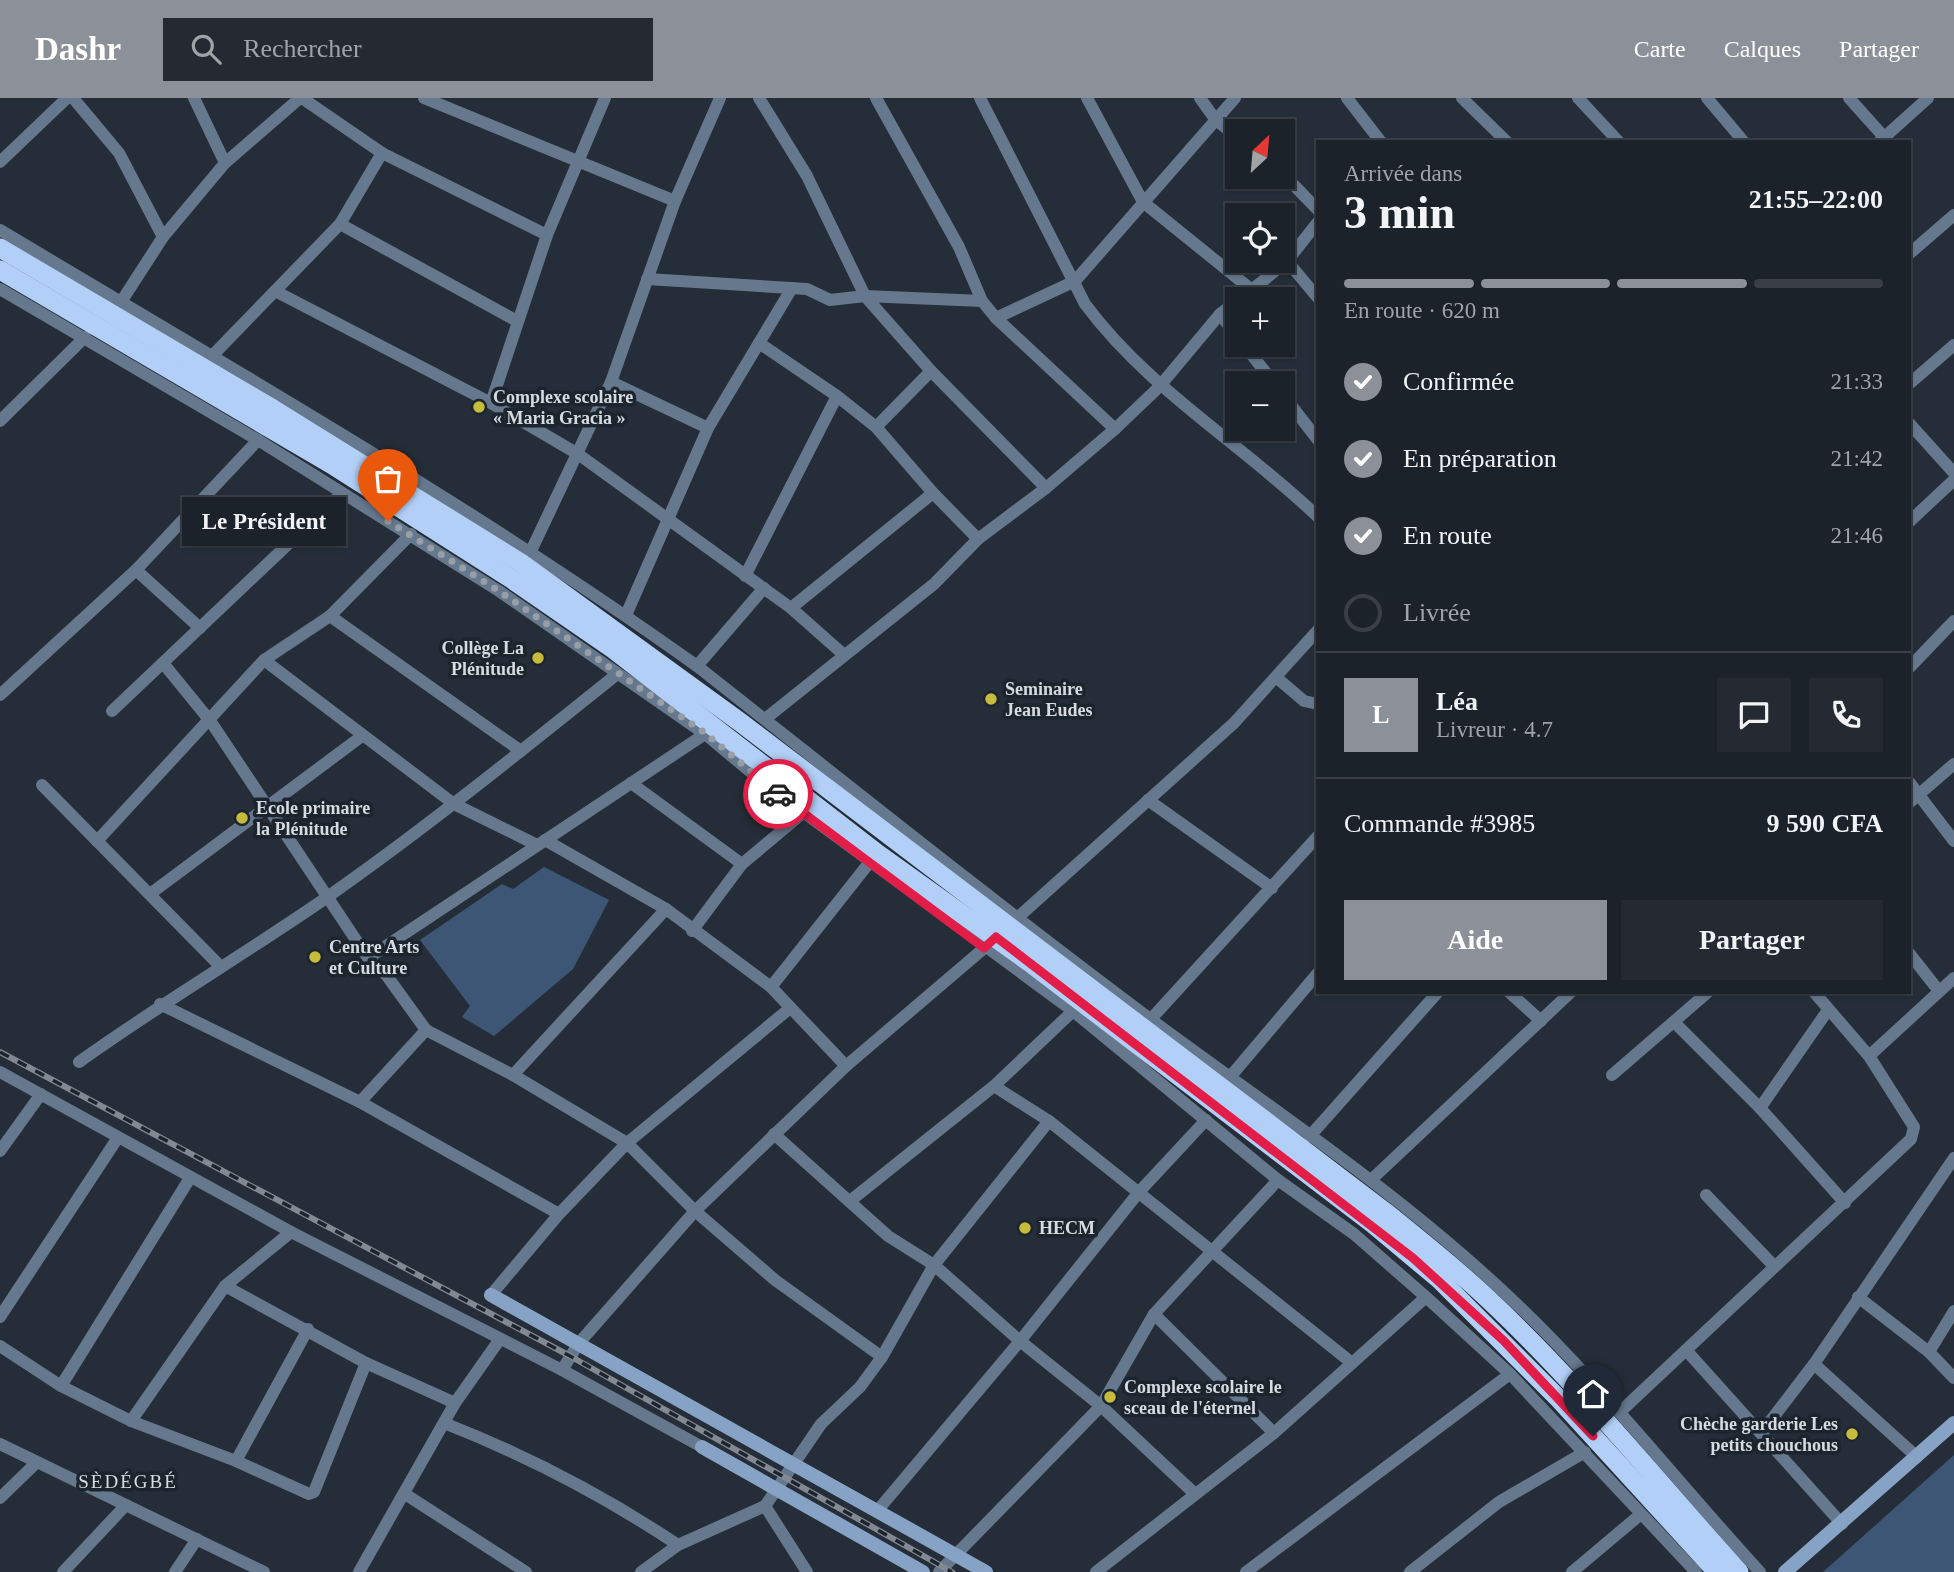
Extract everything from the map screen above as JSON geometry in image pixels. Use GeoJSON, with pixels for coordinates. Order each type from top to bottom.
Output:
{"type":"FeatureCollection","features":[{"type":"Feature","properties":{"kind":"highway"},"geometry":{"type":"LineString","coordinates":[[0,248],[274,409],[521,563],[740,722],[1440,1280],[1559,1399],[1717,1572]]}},
{"type":"Feature","properties":{"kind":"highway"},"geometry":{"type":"LineString","coordinates":[[0,270],[331,464],[510,578],[613,649],[878,854],[1002,932],[1384,1211],[1461,1274],[1575,1388],[1739,1572]]}},
{"type":"Feature","properties":{"kind":"main road"},"geometry":{"type":"LineString","coordinates":[[491,1295],[986,1572]]}},
{"type":"Feature","properties":{"kind":"main road"},"geometry":{"type":"LineString","coordinates":[[1785,1572],[1954,1423]]}},
{"type":"Feature","properties":{"kind":"main road"},"geometry":{"type":"LineString","coordinates":[[702,1447],[923,1572]]}},
{"type":"Feature","properties":{"kind":"street"},"geometry":{"type":"LineString","coordinates":[[0,162],[67,98]]}},
{"type":"Feature","properties":{"kind":"street"},"geometry":{"type":"LineString","coordinates":[[73,98],[119,153],[163,237]]}},
{"type":"Feature","properties":{"kind":"street"},"geometry":{"type":"LineString","coordinates":[[194,98],[225,163]]}},
{"type":"Feature","properties":{"kind":"street"},"geometry":{"type":"LineString","coordinates":[[121,302],[163,237],[225,163],[301,98],[382,153],[547,235]]}},
{"type":"Feature","properties":{"kind":"street"},"geometry":{"type":"LineString","coordinates":[[424,98],[675,201]]}},
{"type":"Feature","properties":{"kind":"street"},"geometry":{"type":"LineString","coordinates":[[491,403],[547,235],[605,98]]}},
{"type":"Feature","properties":{"kind":"street"},"geometry":{"type":"LineString","coordinates":[[531,551],[611,382],[675,201],[720,98]]}},
{"type":"Feature","properties":{"kind":"street"},"geometry":{"type":"LineString","coordinates":[[759,98],[807,176],[865,296],[932,371],[1046,488]]}},
{"type":"Feature","properties":{"kind":"street"},"geometry":{"type":"LineString","coordinates":[[876,98],[959,247],[982,301],[996,318],[1115,429]]}},
{"type":"Feature","properties":{"kind":"street"},"geometry":{"type":"LineString","coordinates":[[980,98],[1074,281],[1102,326],[1159,387],[1249,455],[1316,514]]}},
{"type":"Feature","properties":{"kind":"street"},"geometry":{"type":"LineString","coordinates":[[1087,98],[1143,202],[1248,287]]}},
{"type":"Feature","properties":{"kind":"street"},"geometry":{"type":"LineString","coordinates":[[1200,98],[1215,120],[1225,128]]}},
{"type":"Feature","properties":{"kind":"street"},"geometry":{"type":"LineString","coordinates":[[996,318],[1074,281],[1235,98]]}},
{"type":"Feature","properties":{"kind":"street"},"geometry":{"type":"LineString","coordinates":[[1347,98],[1379,140]]}},
{"type":"Feature","properties":{"kind":"street"},"geometry":{"type":"LineString","coordinates":[[1462,98],[1505,140]]}},
{"type":"Feature","properties":{"kind":"street"},"geometry":{"type":"LineString","coordinates":[[1578,98],[1617,140]]}},
{"type":"Feature","properties":{"kind":"street"},"geometry":{"type":"LineString","coordinates":[[1707,98],[1742,140]]}},
{"type":"Feature","properties":{"kind":"street"},"geometry":{"type":"LineString","coordinates":[[1849,98],[1881,140],[1928,98]]}},
{"type":"Feature","properties":{"kind":"street"},"geometry":{"type":"LineString","coordinates":[[213,355],[340,224],[382,153]]}},
{"type":"Feature","properties":{"kind":"street"},"geometry":{"type":"LineString","coordinates":[[1295,186],[1316,208]]}},
{"type":"Feature","properties":{"kind":"street"},"geometry":{"type":"LineString","coordinates":[[1911,252],[1954,215]]}},
{"type":"Feature","properties":{"kind":"street"},"geometry":{"type":"LineString","coordinates":[[340,224],[517,321]]}},
{"type":"Feature","properties":{"kind":"street"},"geometry":{"type":"LineString","coordinates":[[1295,251],[1316,225]]}},
{"type":"Feature","properties":{"kind":"street"},"geometry":{"type":"LineString","coordinates":[[0,230],[213,355],[531,551],[626,615],[765,719],[1002,932],[1073,1011],[1278,1180],[1354,1234],[1426,1297],[1510,1374],[1696,1572]]}},
{"type":"Feature","properties":{"kind":"street"},"geometry":{"type":"LineString","coordinates":[[1295,271],[1316,296]]}},
{"type":"Feature","properties":{"kind":"street"},"geometry":{"type":"LineString","coordinates":[[1256,287],[1273,273]]}},
{"type":"Feature","properties":{"kind":"street"},"geometry":{"type":"LineString","coordinates":[[647,279],[807,289],[831,300],[865,296],[982,301]]}},
{"type":"Feature","properties":{"kind":"street"},"geometry":{"type":"LineString","coordinates":[[626,615],[708,428],[792,288]]}},
{"type":"Feature","properties":{"kind":"street"},"geometry":{"type":"LineString","coordinates":[[0,289],[257,440],[499,591],[616,675],[705,733],[869,863],[1002,932],[1151,1019],[1372,1179],[1494,1283],[1620,1411],[1760,1572]]}},
{"type":"Feature","properties":{"kind":"street"},"geometry":{"type":"LineString","coordinates":[[275,291],[491,403],[578,454],[791,608],[843,654]]}},
{"type":"Feature","properties":{"kind":"street"},"geometry":{"type":"LineString","coordinates":[[765,719],[843,654],[934,584],[978,539],[1046,488],[1115,429],[1159,387],[1225,310]]}},
{"type":"Feature","properties":{"kind":"street"},"geometry":{"type":"LineString","coordinates":[[1220,314],[1225,320]]}},
{"type":"Feature","properties":{"kind":"street"},"geometry":{"type":"LineString","coordinates":[[0,421],[85,337]]}},
{"type":"Feature","properties":{"kind":"street"},"geometry":{"type":"LineString","coordinates":[[759,343],[837,396],[876,427],[933,493],[978,539]]}},
{"type":"Feature","properties":{"kind":"street"},"geometry":{"type":"LineString","coordinates":[[1911,382],[1954,345]]}},
{"type":"Feature","properties":{"kind":"street"},"geometry":{"type":"LineString","coordinates":[[1253,357],[1265,371]]}},
{"type":"Feature","properties":{"kind":"street"},"geometry":{"type":"LineString","coordinates":[[876,427],[932,371]]}},
{"type":"Feature","properties":{"kind":"street"},"geometry":{"type":"LineString","coordinates":[[611,382],[708,428]]}},
{"type":"Feature","properties":{"kind":"street"},"geometry":{"type":"LineString","coordinates":[[745,576],[837,396]]}},
{"type":"Feature","properties":{"kind":"street"},"geometry":{"type":"LineString","coordinates":[[1295,410],[1316,437]]}},
{"type":"Feature","properties":{"kind":"street"},"geometry":{"type":"LineString","coordinates":[[1911,425],[1954,473]]}},
{"type":"Feature","properties":{"kind":"street"},"geometry":{"type":"LineString","coordinates":[[0,695],[136,570],[257,440]]}},
{"type":"Feature","properties":{"kind":"street"},"geometry":{"type":"LineString","coordinates":[[1911,520],[1954,480]]}},
{"type":"Feature","properties":{"kind":"street"},"geometry":{"type":"LineString","coordinates":[[112,711],[342,493]]}},
{"type":"Feature","properties":{"kind":"street"},"geometry":{"type":"LineString","coordinates":[[791,608],[933,493]]}},
{"type":"Feature","properties":{"kind":"street"},"geometry":{"type":"LineString","coordinates":[[97,841],[211,722],[264,660],[330,616],[411,534]]}},
{"type":"Feature","properties":{"kind":"street"},"geometry":{"type":"LineString","coordinates":[[136,570],[200,628]]}},
{"type":"Feature","properties":{"kind":"street"},"geometry":{"type":"LineString","coordinates":[[697,666],[764,588]]}},
{"type":"Feature","properties":{"kind":"street"},"geometry":{"type":"LineString","coordinates":[[330,616],[521,751]]}},
{"type":"Feature","properties":{"kind":"street"},"geometry":{"type":"LineString","coordinates":[[1911,666],[1954,621]]}},
{"type":"Feature","properties":{"kind":"street"},"geometry":{"type":"LineString","coordinates":[[562,1370],[579,1343],[695,1211],[846,1066],[1002,932],[1234,723],[1316,632]]}},
{"type":"Feature","properties":{"kind":"street"},"geometry":{"type":"LineString","coordinates":[[264,660],[454,804],[541,843],[666,909],[771,987],[846,1066]]}},
{"type":"Feature","properties":{"kind":"street"},"geometry":{"type":"LineString","coordinates":[[163,663],[211,722],[368,958],[387,976],[426,1030],[513,1075],[628,1143],[695,1211],[775,1280],[882,1357]]}},
{"type":"Feature","properties":{"kind":"street"},"geometry":{"type":"LineString","coordinates":[[79,1062],[160,1004],[326,898],[454,804],[616,675]]}},
{"type":"Feature","properties":{"kind":"street"},"geometry":{"type":"LineString","coordinates":[[1277,677],[1304,701],[1316,704]]}},
{"type":"Feature","properties":{"kind":"street"},"geometry":{"type":"LineString","coordinates":[[368,958],[705,733]]}},
{"type":"Feature","properties":{"kind":"street"},"geometry":{"type":"LineString","coordinates":[[150,894],[268,809],[362,736]]}},
{"type":"Feature","properties":{"kind":"street"},"geometry":{"type":"LineString","coordinates":[[1911,801],[1954,764]]}},
{"type":"Feature","properties":{"kind":"street"},"geometry":{"type":"LineString","coordinates":[[631,783],[742,864]]}},
{"type":"Feature","properties":{"kind":"street"},"geometry":{"type":"LineString","coordinates":[[1911,784],[1954,841]]}},
{"type":"Feature","properties":{"kind":"street"},"geometry":{"type":"LineString","coordinates":[[42,785],[221,967]]}},
{"type":"Feature","properties":{"kind":"street"},"geometry":{"type":"LineString","coordinates":[[1148,800],[1272,888]]}},
{"type":"Feature","properties":{"kind":"street"},"geometry":{"type":"LineString","coordinates":[[692,930],[742,864],[803,813]]}},
{"type":"Feature","properties":{"kind":"street"},"geometry":{"type":"LineString","coordinates":[[1151,1019],[1316,838]]}},
{"type":"Feature","properties":{"kind":"street"},"geometry":{"type":"LineString","coordinates":[[771,987],[869,863]]}},
{"type":"Feature","properties":{"kind":"street"},"geometry":{"type":"LineString","coordinates":[[513,1075],[666,909]]}},
{"type":"Feature","properties":{"kind":"street"},"geometry":{"type":"LineString","coordinates":[[1911,956],[1938,991]]}},
{"type":"Feature","properties":{"kind":"street"},"geometry":{"type":"LineString","coordinates":[[1230,1077],[1316,975]]}},
{"type":"Feature","properties":{"kind":"street"},"geometry":{"type":"LineString","coordinates":[[1869,1056],[1954,978]]}},
{"type":"Feature","properties":{"kind":"street"},"geometry":{"type":"LineString","coordinates":[[1310,1136],[1436,994]]}},
{"type":"Feature","properties":{"kind":"street"},"geometry":{"type":"LineString","coordinates":[[1511,994],[1541,1021]]}},
{"type":"Feature","properties":{"kind":"street"},"geometry":{"type":"LineString","coordinates":[[1372,1179],[1569,994]]}},
{"type":"Feature","properties":{"kind":"street"},"geometry":{"type":"LineString","coordinates":[[1612,1075],[1675,1023],[1705,994]]}},
{"type":"Feature","properties":{"kind":"street"},"geometry":{"type":"LineString","coordinates":[[1620,1411],[1845,1203],[1914,1133],[1914,1127],[1869,1056],[1816,994]]}},
{"type":"Feature","properties":{"kind":"street"},"geometry":{"type":"LineString","coordinates":[[160,1004],[360,1102],[559,1214]]}},
{"type":"Feature","properties":{"kind":"street"},"geometry":{"type":"LineString","coordinates":[[491,1295],[559,1214],[628,1143],[789,1009]]}},
{"type":"Feature","properties":{"kind":"street"},"geometry":{"type":"LineString","coordinates":[[1760,1108],[1828,1010]]}},
{"type":"Feature","properties":{"kind":"street"},"geometry":{"type":"LineString","coordinates":[[850,1201],[994,1086],[1073,1011]]}},
{"type":"Feature","properties":{"kind":"street"},"geometry":{"type":"LineString","coordinates":[[1675,1023],[1760,1108],[1845,1203]]}},
{"type":"Feature","properties":{"kind":"street"},"geometry":{"type":"LineString","coordinates":[[360,1102],[426,1030]]}},
{"type":"Feature","properties":{"kind":"street"},"geometry":{"type":"LineString","coordinates":[[0,1072],[291,1233],[562,1370],[702,1447]]}},
{"type":"Feature","properties":{"kind":"street"},"geometry":{"type":"LineString","coordinates":[[994,1086],[1049,1121],[1209,1252],[1352,1363]]}},
{"type":"Feature","properties":{"kind":"street"},"geometry":{"type":"LineString","coordinates":[[0,1150],[41,1094]]}},
{"type":"Feature","properties":{"kind":"street"},"geometry":{"type":"LineString","coordinates":[[878,1510],[1020,1341],[1139,1192],[1206,1120]]}},
{"type":"Feature","properties":{"kind":"street"},"geometry":{"type":"LineString","coordinates":[[641,1572],[678,1545],[765,1506],[821,1424],[860,1387],[882,1357],[934,1265],[1049,1121]]}},
{"type":"Feature","properties":{"kind":"street"},"geometry":{"type":"LineString","coordinates":[[774,1134],[888,1236],[934,1265],[1020,1341],[1101,1406],[1194,1493]]}},
{"type":"Feature","properties":{"kind":"street"},"geometry":{"type":"LineString","coordinates":[[0,1317],[117,1139]]}},
{"type":"Feature","properties":{"kind":"street"},"geometry":{"type":"LineString","coordinates":[[1762,1432],[1814,1364],[1954,1158]]}},
{"type":"Feature","properties":{"kind":"street"},"geometry":{"type":"LineString","coordinates":[[61,1386],[190,1178]]}},
{"type":"Feature","properties":{"kind":"street"},"geometry":{"type":"LineString","coordinates":[[939,1572],[1101,1406],[1154,1314],[1278,1180]]}},
{"type":"Feature","properties":{"kind":"street"},"geometry":{"type":"LineString","coordinates":[[1706,1195],[1774,1266]]}},
{"type":"Feature","properties":{"kind":"street"},"geometry":{"type":"LineString","coordinates":[[131,1421],[225,1286],[291,1233]]}},
{"type":"Feature","properties":{"kind":"street"},"geometry":{"type":"LineString","coordinates":[[225,1286],[366,1363],[455,1403]]}},
{"type":"Feature","properties":{"kind":"street"},"geometry":{"type":"LineString","coordinates":[[1096,1572],[1274,1433],[1426,1297]]}},
{"type":"Feature","properties":{"kind":"street"},"geometry":{"type":"LineString","coordinates":[[1858,1297],[1929,1352],[1954,1378]]}},
{"type":"Feature","properties":{"kind":"street"},"geometry":{"type":"LineString","coordinates":[[1929,1352],[1954,1311]]}},
{"type":"Feature","properties":{"kind":"street"},"geometry":{"type":"LineString","coordinates":[[1154,1314],[1274,1433]]}},
{"type":"Feature","properties":{"kind":"street"},"geometry":{"type":"LineString","coordinates":[[236,1461],[308,1329]]}},
{"type":"Feature","properties":{"kind":"street"},"geometry":{"type":"LineString","coordinates":[[359,1572],[455,1403],[500,1339]]}},
{"type":"Feature","properties":{"kind":"street"},"geometry":{"type":"LineString","coordinates":[[0,1346],[61,1386],[131,1421],[236,1461],[306,1493],[313,1492],[366,1363]]}},
{"type":"Feature","properties":{"kind":"street"},"geometry":{"type":"LineString","coordinates":[[1686,1350],[1842,1524]]}},
{"type":"Feature","properties":{"kind":"street"},"geometry":{"type":"LineString","coordinates":[[1814,1364],[1917,1457]]}},
{"type":"Feature","properties":{"kind":"street"},"geometry":{"type":"LineString","coordinates":[[1247,1572],[1510,1374]]}},
{"type":"Feature","properties":{"kind":"street"},"geometry":{"type":"LineString","coordinates":[[444,1423],[538,1462],[591,1490],[678,1545]]}},
{"type":"Feature","properties":{"kind":"street"},"geometry":{"type":"LineString","coordinates":[[0,1444],[264,1572]]}},
{"type":"Feature","properties":{"kind":"street"},"geometry":{"type":"LineString","coordinates":[[1410,1572],[1500,1502],[1585,1452]]}},
{"type":"Feature","properties":{"kind":"street"},"geometry":{"type":"LineString","coordinates":[[0,1497],[36,1463]]}},
{"type":"Feature","properties":{"kind":"street"},"geometry":{"type":"LineString","coordinates":[[405,1494],[526,1572]]}},
{"type":"Feature","properties":{"kind":"street"},"geometry":{"type":"LineString","coordinates":[[63,1572],[126,1505]]}},
{"type":"Feature","properties":{"kind":"street"},"geometry":{"type":"LineString","coordinates":[[765,1506],[807,1572]]}},
{"type":"Feature","properties":{"kind":"street"},"geometry":{"type":"LineString","coordinates":[[1572,1572],[1641,1514]]}},
{"type":"Feature","properties":{"kind":"street"},"geometry":{"type":"LineString","coordinates":[[176,1572],[197,1539]]}},
{"type":"Feature","properties":{"kind":"shaded area"},"geometry":{"type":"Polygon","coordinates":[[[544,867],[609,900],[573,969],[494,1036],[462,1017],[470,1006],[420,940],[502,884],[513,889],[544,867]]]}},
{"type":"Feature","properties":{"kind":"shaded area"},"geometry":{"type":"Polygon","coordinates":[[[1954,1455],[1954,1572],[1823,1572],[1954,1455]]]}},
{"type":"Feature","properties":{"kind":"railway"},"geometry":{"type":"LineString","coordinates":[[0,1052],[570,1356],[952,1572]]}},
{"type":"Feature","properties":{"kind":"way so far"},"geometry":{"type":"LineString","coordinates":[[388,521],[499,591],[600,664],[705,733],[778,794]]}},
{"type":"Feature","properties":{"kind":"place","name":"Complexe scolaire « Maria Gracia »"},"geometry":{"type":"Point","coordinates":[479,407]}},
{"type":"Feature","properties":{"kind":"place","name":"Le Président"},"geometry":{"type":"Point","coordinates":[388,521]}},
{"type":"Feature","properties":{"kind":"place","name":"Collège La Plénitude"},"geometry":{"type":"Point","coordinates":[538,658]}},
{"type":"Feature","properties":{"kind":"place","name":"Seminaire Jean Eudes"},"geometry":{"type":"Point","coordinates":[991,699]}},
{"type":"Feature","properties":{"kind":"place","name":"Ecole primaire la Plénitude"},"geometry":{"type":"Point","coordinates":[242,818]}},
{"type":"Feature","properties":{"kind":"place","name":"Centre Arts et Culture"},"geometry":{"type":"Point","coordinates":[315,957]}},
{"type":"Feature","properties":{"kind":"place","name":"HECM"},"geometry":{"type":"Point","coordinates":[1025,1228]}},
{"type":"Feature","properties":{"kind":"place","name":"Complexe scolaire le sceau de l'éternel"},"geometry":{"type":"Point","coordinates":[1110,1397]}},
{"type":"Feature","properties":{"kind":"place","name":"Chèche garderie Les petits chouchous"},"geometry":{"type":"Point","coordinates":[1852,1434]}},
{"type":"Feature","properties":{"kind":"district","name":"SÈDÉGBÉ"},"geometry":{"type":"Point","coordinates":[128,1481]}},
{"type":"Feature","properties":{"kind":"route"},"geometry":{"type":"LineString","coordinates":[[778,794],[984,948],[996,937],[1373,1224],[1473,1311],[1593,1436]]}}]}
